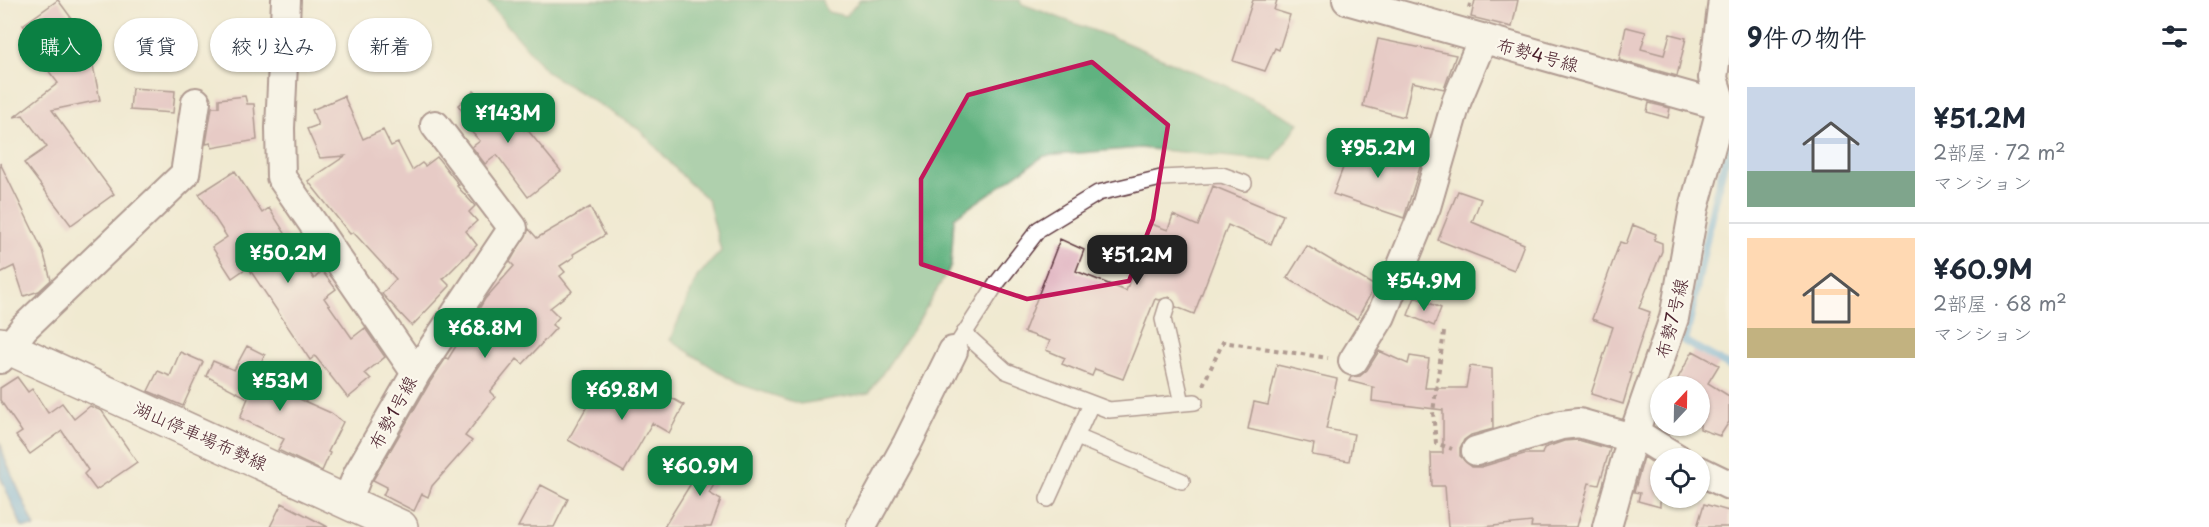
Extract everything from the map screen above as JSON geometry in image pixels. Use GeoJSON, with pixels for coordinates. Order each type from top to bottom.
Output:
{"type":"FeatureCollection","features":[{"type":"Feature","properties":{"kind":"main road","name":"湖山停車場布勢線"},"geometry":{"type":"LineString","coordinates":[[3,350],[347,501],[401,527]]}},
{"type":"Feature","properties":{"kind":"street","name":"布勢1号線"},"geometry":{"type":"LineString","coordinates":[[286,0],[280,128],[282,177],[416,373],[358,474],[347,501]]}},
{"type":"Feature","properties":{"kind":"street","name":"布勢4号線"},"geometry":{"type":"LineString","coordinates":[[1347,0],[1725,107]]}},
{"type":"Feature","properties":{"kind":"street"},"geometry":{"type":"LineString","coordinates":[[1723,0],[1713,78],[1725,107]]}},
{"type":"Feature","properties":{"kind":"street"},"geometry":{"type":"LineString","coordinates":[[1353,361],[1381,316],[1426,207],[1457,100],[1483,38]]}},
{"type":"Feature","properties":{"kind":"street"},"geometry":{"type":"LineString","coordinates":[[3,350],[24,327],[185,174],[196,102]]}},
{"type":"Feature","properties":{"kind":"street","name":"布勢7号線"},"geometry":{"type":"LineString","coordinates":[[1607,527],[1633,435],[1674,318],[1694,208],[1725,107]]}},
{"type":"Feature","properties":{"kind":"street"},"geometry":{"type":"LineString","coordinates":[[416,373],[513,228],[435,126]]}},
{"type":"Feature","properties":{"kind":"street"},"geometry":{"type":"LineString","coordinates":[[861,527],[959,342]]}},
{"type":"Feature","properties":{"kind":"street"},"geometry":{"type":"LineString","coordinates":[[1476,451],[1561,425],[1579,423],[1633,435],[1657,448]]}},
{"type":"Feature","properties":{"kind":"street"},"geometry":{"type":"LineString","coordinates":[[1710,476],[1729,485]]}},
{"type":"Feature","properties":{"kind":"lane"},"geometry":{"type":"LineString","coordinates":[[1161,316],[1189,403],[1109,410],[1006,371],[959,342],[997,283],[1039,229],[1098,194],[1161,178],[1222,175],[1244,183]]}},
{"type":"Feature","properties":{"kind":"lane"},"geometry":{"type":"LineString","coordinates":[[1048,499],[1091,404]]}},
{"type":"Feature","properties":{"kind":"lane"},"geometry":{"type":"LineString","coordinates":[[1077,437],[1182,481]]}},
{"type":"Feature","properties":{"kind":"path"},"geometry":{"type":"LineString","coordinates":[[1444,332],[1433,412],[1436,443],[1444,448],[1476,451]]}},
{"type":"Feature","properties":{"kind":"path"},"geometry":{"type":"LineString","coordinates":[[1189,403],[1223,342],[1353,361]]}},
{"type":"Feature","properties":{"kind":"highlighted area"},"geometry":{"type":"Polygon","coordinates":[[[1092,62],[1168,125],[1153,219],[1129,281],[1027,299],[921,264],[921,179],[968,95],[1092,62]]]}},
{"type":"Feature","properties":{"kind":"green space"},"geometry":{"type":"Polygon","coordinates":[[[486,0],[822,0],[828,12],[846,16],[860,0],[1020,0],[1022,4],[1122,41],[1227,86],[1299,123],[1272,161],[1140,148],[1044,156],[954,218],[951,266],[919,320],[869,393],[800,404],[736,383],[670,340],[697,277],[721,251],[708,200],[688,182],[640,130],[548,73],[486,0]]]}},
{"type":"Feature","properties":{"kind":"water"},"geometry":{"type":"Polygon","coordinates":[[[0,441],[5,459],[35,527],[22,527],[0,476],[0,441]]]}},
{"type":"Feature","properties":{"kind":"building"},"geometry":{"type":"Polygon","coordinates":[[[58,0],[71,18],[33,18],[58,0]]]}},
{"type":"Feature","properties":{"kind":"building"},"geometry":{"type":"Polygon","coordinates":[[[1253,0],[1277,0],[1274,10],[1290,15],[1279,50],[1275,48],[1265,71],[1233,61],[1253,0]]]}},
{"type":"Feature","properties":{"kind":"building"},"geometry":{"type":"Polygon","coordinates":[[[1475,0],[1518,0],[1512,27],[1471,17],[1475,0]]]}},
{"type":"Feature","properties":{"kind":"building"},"geometry":{"type":"Polygon","coordinates":[[[1626,27],[1646,32],[1641,49],[1664,55],[1670,34],[1686,38],[1677,76],[1619,60],[1626,27]]]}},
{"type":"Feature","properties":{"kind":"building"},"geometry":{"type":"Polygon","coordinates":[[[1378,39],[1456,55],[1444,89],[1412,82],[1404,117],[1363,106],[1378,39]]]}},
{"type":"Feature","properties":{"kind":"building"},"geometry":{"type":"Polygon","coordinates":[[[49,72],[94,72],[100,100],[52,110],[114,194],[71,225],[24,163],[47,147],[23,115],[14,117],[58,83],[49,72]]]}},
{"type":"Feature","properties":{"kind":"building"},"geometry":{"type":"Polygon","coordinates":[[[132,88],[175,91],[173,113],[130,110],[132,88]]]}},
{"type":"Feature","properties":{"kind":"building"},"geometry":{"type":"Polygon","coordinates":[[[474,91],[513,118],[524,130],[526,128],[561,171],[528,197],[497,155],[485,164],[472,147],[480,141],[462,122],[467,118],[458,105],[474,91]]]}},
{"type":"Feature","properties":{"kind":"building"},"geometry":{"type":"Polygon","coordinates":[[[245,96],[247,104],[254,104],[257,140],[212,148],[211,143],[206,144],[212,107],[219,107],[219,99],[245,96]]]}},
{"type":"Feature","properties":{"kind":"building"},"geometry":{"type":"Polygon","coordinates":[[[344,96],[363,139],[383,130],[391,146],[398,143],[412,170],[422,163],[425,166],[437,157],[459,185],[457,186],[475,206],[469,212],[477,221],[466,231],[477,245],[443,279],[450,286],[412,326],[382,294],[396,279],[353,232],[350,234],[308,181],[345,156],[320,158],[307,129],[318,125],[312,110],[344,96]]]}},
{"type":"Feature","properties":{"kind":"building"},"geometry":{"type":"Polygon","coordinates":[[[1649,103],[1670,108],[1668,118],[1647,112],[1649,103]]]}},
{"type":"Feature","properties":{"kind":"building"},"geometry":{"type":"Polygon","coordinates":[[[1354,139],[1421,164],[1404,218],[1333,194],[1354,139]]]}},
{"type":"Feature","properties":{"kind":"building"},"geometry":{"type":"Polygon","coordinates":[[[0,163],[43,251],[51,280],[39,291],[24,296],[14,266],[0,273],[0,163]]]}},
{"type":"Feature","properties":{"kind":"building"},"geometry":{"type":"Polygon","coordinates":[[[235,171],[262,213],[269,208],[314,279],[322,271],[336,289],[324,298],[352,338],[365,328],[385,357],[365,373],[371,379],[348,398],[315,356],[310,360],[248,267],[232,278],[212,247],[227,237],[199,194],[235,171]]]}},
{"type":"Feature","properties":{"kind":"building"},"geometry":{"type":"Polygon","coordinates":[[[1213,186],[1283,215],[1271,244],[1228,225],[1194,314],[1176,307],[1170,297],[1155,299],[1123,379],[1095,369],[1092,376],[1062,364],[1065,358],[1046,350],[1050,341],[1024,332],[1060,239],[1084,250],[1076,271],[1126,291],[1151,224],[1168,230],[1173,215],[1198,226],[1213,186]]]}},
{"type":"Feature","properties":{"kind":"building"},"geometry":{"type":"Polygon","coordinates":[[[1458,191],[1481,199],[1472,222],[1524,244],[1514,270],[1438,240],[1458,191]]]}},
{"type":"Feature","properties":{"kind":"building"},"geometry":{"type":"Polygon","coordinates":[[[590,207],[605,235],[573,254],[574,257],[560,266],[565,272],[560,276],[572,291],[550,308],[559,317],[552,325],[556,328],[523,364],[517,359],[490,392],[495,397],[465,436],[472,441],[432,486],[428,497],[422,494],[414,511],[383,495],[387,487],[373,480],[430,382],[446,358],[448,359],[485,299],[514,266],[510,262],[529,229],[537,238],[590,207]]]}},
{"type":"Feature","properties":{"kind":"building"},"geometry":{"type":"Polygon","coordinates":[[[1633,225],[1656,234],[1654,240],[1662,243],[1662,251],[1639,308],[1650,312],[1630,373],[1632,374],[1623,404],[1591,394],[1613,327],[1592,319],[1620,242],[1626,244],[1633,225]]]}},
{"type":"Feature","properties":{"kind":"building"},"geometry":{"type":"Polygon","coordinates":[[[1307,246],[1375,286],[1357,319],[1287,278],[1307,246]]]}},
{"type":"Feature","properties":{"kind":"building"},"geometry":{"type":"Polygon","coordinates":[[[1415,297],[1441,308],[1434,326],[1408,315],[1415,297]]]}},
{"type":"Feature","properties":{"kind":"building"},"geometry":{"type":"Polygon","coordinates":[[[247,346],[265,355],[252,378],[331,413],[343,422],[328,452],[330,453],[322,471],[278,450],[284,439],[240,418],[248,398],[206,376],[213,361],[234,370],[247,346]]]}},
{"type":"Feature","properties":{"kind":"building"},"geometry":{"type":"Polygon","coordinates":[[[1379,351],[1408,364],[1410,356],[1429,359],[1425,388],[1466,388],[1470,366],[1492,369],[1493,429],[1471,435],[1464,440],[1460,448],[1460,456],[1472,467],[1481,467],[1524,454],[1542,454],[1544,448],[1564,441],[1578,440],[1610,449],[1599,485],[1589,483],[1577,527],[1531,527],[1532,522],[1483,527],[1448,527],[1445,486],[1432,486],[1431,453],[1443,453],[1443,410],[1372,401],[1373,388],[1376,388],[1349,381],[1351,377],[1360,376],[1367,370],[1379,351]]]}},
{"type":"Feature","properties":{"kind":"building"},"geometry":{"type":"Polygon","coordinates":[[[1693,351],[1719,365],[1710,380],[1710,376],[1679,376],[1693,351]]]}},
{"type":"Feature","properties":{"kind":"building"},"geometry":{"type":"Polygon","coordinates":[[[180,352],[203,362],[183,406],[148,391],[158,371],[170,376],[180,352]]]}},
{"type":"Feature","properties":{"kind":"building"},"geometry":{"type":"Polygon","coordinates":[[[1277,365],[1337,379],[1326,429],[1354,434],[1349,461],[1312,455],[1314,444],[1248,429],[1254,402],[1268,405],[1277,365]]]}},
{"type":"Feature","properties":{"kind":"building"},"geometry":{"type":"Polygon","coordinates":[[[615,376],[650,395],[654,388],[684,405],[669,433],[652,423],[624,472],[568,440],[599,385],[607,389],[615,376]]]}},
{"type":"Feature","properties":{"kind":"building"},"geometry":{"type":"Polygon","coordinates":[[[17,377],[28,392],[32,389],[48,413],[62,403],[74,419],[90,406],[102,411],[137,462],[96,490],[84,474],[88,470],[62,431],[30,454],[16,436],[22,432],[0,400],[0,388],[17,377]]]}},
{"type":"Feature","properties":{"kind":"building"},"geometry":{"type":"Polygon","coordinates":[[[1710,384],[1729,396],[1729,422],[1720,436],[1710,432],[1710,384]]]}},
{"type":"Feature","properties":{"kind":"building"},"geometry":{"type":"Polygon","coordinates":[[[711,451],[728,461],[709,493],[721,500],[711,527],[664,527],[711,451]]]}},
{"type":"Feature","properties":{"kind":"building"},"geometry":{"type":"Polygon","coordinates":[[[1644,457],[1650,461],[1650,504],[1638,501],[1640,493],[1634,492],[1644,457]]]}},
{"type":"Feature","properties":{"kind":"building"},"geometry":{"type":"Polygon","coordinates":[[[541,485],[568,499],[554,527],[518,527],[541,485]]]}},
{"type":"Feature","properties":{"kind":"building"},"geometry":{"type":"Polygon","coordinates":[[[282,503],[328,527],[270,527],[282,503]]]}},
{"type":"Feature","properties":{"kind":"building"},"geometry":{"type":"Polygon","coordinates":[[[1710,506],[1729,511],[1729,527],[1697,527],[1703,508],[1710,508],[1710,506]]]}},
{"type":"Feature","properties":{"kind":"waterway"},"geometry":{"type":"LineString","coordinates":[[1729,145],[1714,202],[1684,341],[1729,366]]}}]}
